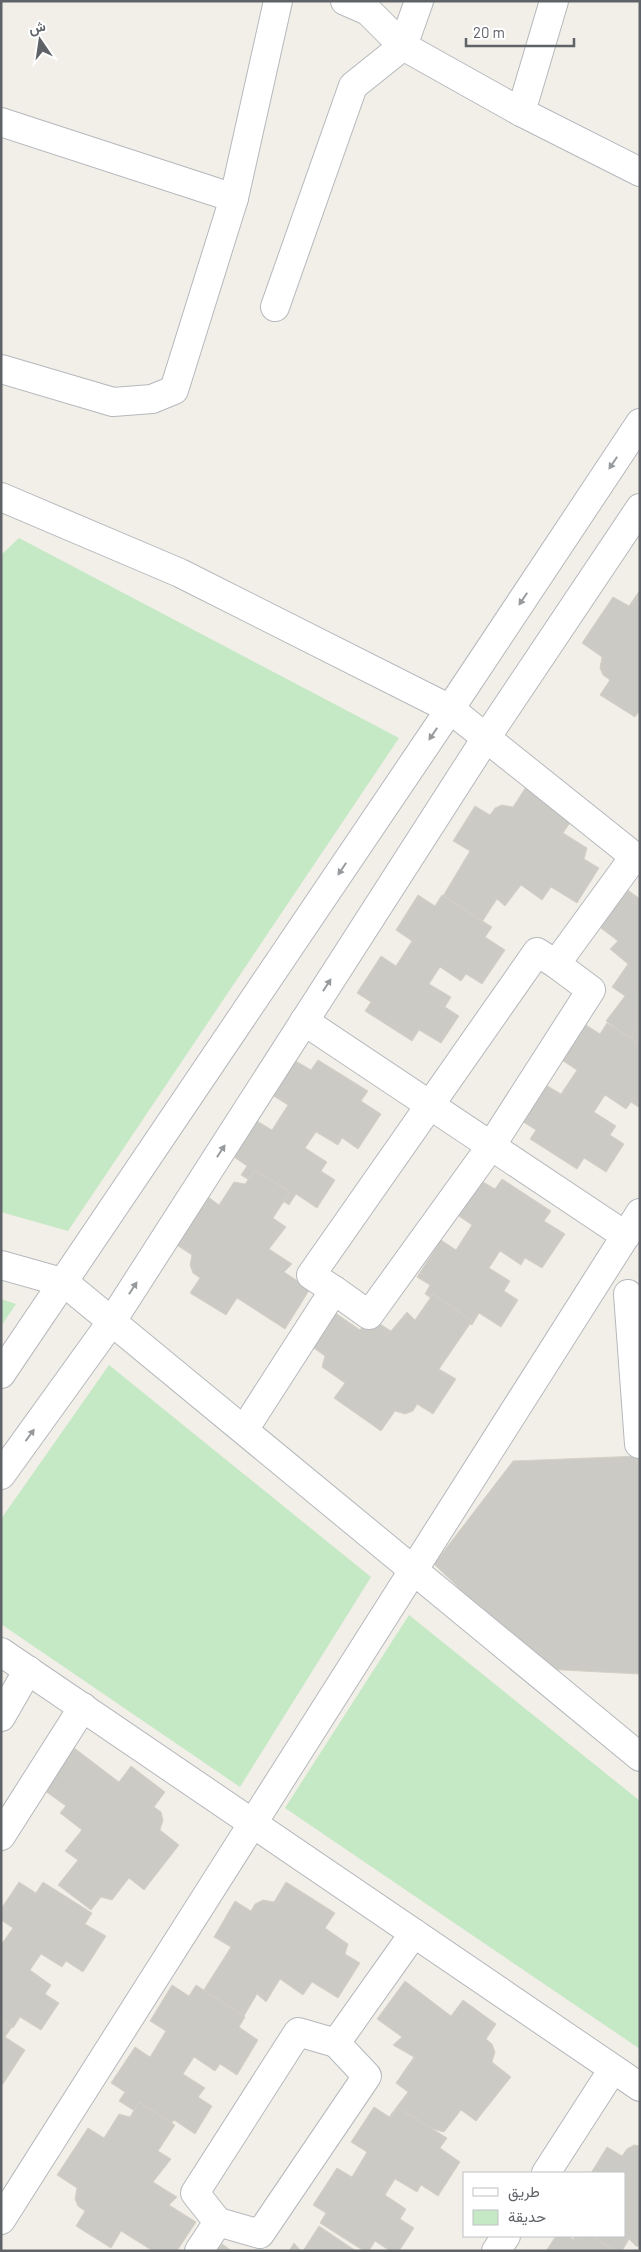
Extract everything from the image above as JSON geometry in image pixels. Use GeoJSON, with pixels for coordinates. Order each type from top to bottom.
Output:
{"type":"FeatureCollection","features":[{"type":"Feature","properties":{"kind":"street"},"geometry":{"type":"LineString","coordinates":[[1,369],[113,402],[152,399],[174,390],[234,198],[278,1]]}},
{"type":"Feature","properties":{"kind":"street"},"geometry":{"type":"LineString","coordinates":[[345,1],[368,11],[403,46],[521,112],[640,172]]}},
{"type":"Feature","properties":{"kind":"street"},"geometry":{"type":"LineString","coordinates":[[275,307],[353,86],[403,46],[419,1]]}},
{"type":"Feature","properties":{"kind":"street"},"geometry":{"type":"LineString","coordinates":[[521,112],[554,1]]}},
{"type":"Feature","properties":{"kind":"street"},"geometry":{"type":"LineString","coordinates":[[1,122],[234,198]]}},
{"type":"Feature","properties":{"kind":"street"},"geometry":{"type":"LineString","coordinates":[[1,1374],[65,1283],[640,423]]}},
{"type":"Feature","properties":{"kind":"street"},"geometry":{"type":"LineString","coordinates":[[1,497],[180,573],[450,709],[637,859],[556,964]]}},
{"type":"Feature","properties":{"kind":"street"},"geometry":{"type":"LineString","coordinates":[[1,1475],[112,1321],[486,738],[636,522]]}},
{"type":"Feature","properties":{"kind":"street"},"geometry":{"type":"LineString","coordinates":[[537,952],[591,990],[491,1146],[369,1315],[311,1275],[430,1105],[537,952]]}},
{"type":"Feature","properties":{"kind":"street"},"geometry":{"type":"LineString","coordinates":[[1,2220],[633,1224],[491,1146],[304,1021]]}},
{"type":"Feature","properties":{"kind":"street"},"geometry":{"type":"LineString","coordinates":[[1,1265],[65,1283],[640,1757]]}},
{"type":"Feature","properties":{"kind":"street"},"geometry":{"type":"LineString","coordinates":[[601,1276],[634,1298],[639,1444]]}},
{"type":"Feature","properties":{"kind":"street"},"geometry":{"type":"LineString","coordinates":[[244,1430],[334,1290]]}},
{"type":"Feature","properties":{"kind":"street"},"geometry":{"type":"LineString","coordinates":[[1,1652],[640,2087]]}},
{"type":"Feature","properties":{"kind":"street"},"geometry":{"type":"LineString","coordinates":[[1,1717],[28,1670]]}},
{"type":"Feature","properties":{"kind":"street"},"geometry":{"type":"LineString","coordinates":[[1,1836],[83,1708]]}},
{"type":"Feature","properties":{"kind":"street"},"geometry":{"type":"LineString","coordinates":[[336,2043],[414,1933]]}},
{"type":"Feature","properties":{"kind":"street"},"geometry":{"type":"LineString","coordinates":[[298,2032],[336,2043],[367,2076],[260,2234],[218,2222],[196,2193],[298,2032]]}},
{"type":"Feature","properties":{"kind":"street"},"geometry":{"type":"LineString","coordinates":[[547,2172],[614,2069]]}},
{"type":"Feature","properties":{"kind":"street"},"geometry":{"type":"LineString","coordinates":[[199,2251],[218,2222]]}},
{"type":"Feature","properties":{"kind":"street"},"geometry":{"type":"LineString","coordinates":[[496,2251],[505,2237]]}},
{"type":"Feature","properties":{"kind":"green space"},"geometry":{"type":"Polygon","coordinates":[[[19,538],[399,738],[68,1231],[1,1212],[1,555],[19,538]]]}},
{"type":"Feature","properties":{"kind":"green space"},"geometry":{"type":"Polygon","coordinates":[[[1,1299],[16,1304],[1,1326],[1,1299]]]}},
{"type":"Feature","properties":{"kind":"green space"},"geometry":{"type":"Polygon","coordinates":[[[109,1365],[371,1577],[240,1787],[1,1624],[1,1519],[109,1365]]]}},
{"type":"Feature","properties":{"kind":"green space"},"geometry":{"type":"Polygon","coordinates":[[[409,1615],[640,1801],[640,2049],[285,1808],[409,1615]]]}},
{"type":"Feature","properties":{"kind":"building"},"geometry":{"type":"Polygon","coordinates":[[[640,590],[640,710],[635,717],[600,695],[610,680],[603,675],[600,668],[602,657],[582,643],[613,597],[629,606],[640,590]]]}},
{"type":"Feature","properties":{"kind":"building"},"geometry":{"type":"Polygon","coordinates":[[[526,787],[574,817],[563,833],[587,848],[584,859],[599,868],[577,903],[551,887],[542,900],[521,885],[505,906],[497,899],[480,925],[440,901],[470,851],[453,841],[475,806],[490,815],[495,808],[502,805],[513,807],[526,787]]]}},
{"type":"Feature","properties":{"kind":"building"},"geometry":{"type":"Polygon","coordinates":[[[621,885],[640,899],[639,1046],[606,1021],[625,996],[612,987],[628,964],[610,949],[618,941],[593,922],[621,885]]]}},
{"type":"Feature","properties":{"kind":"building"},"geometry":{"type":"Polygon","coordinates":[[[418,895],[435,906],[442,895],[492,927],[485,937],[505,950],[482,984],[466,974],[461,981],[440,967],[429,984],[451,997],[445,1007],[459,1016],[441,1043],[419,1030],[412,1041],[365,1011],[371,1002],[357,993],[381,956],[396,966],[412,941],[396,930],[418,895]]]}},
{"type":"Feature","properties":{"kind":"building"},"geometry":{"type":"Polygon","coordinates":[[[583,1023],[600,1034],[607,1023],[640,1044],[640,1108],[631,1102],[626,1109],[605,1095],[594,1112],[616,1126],[610,1135],[624,1144],[606,1172],[584,1158],[577,1169],[530,1139],[536,1130],[522,1121],[546,1085],[561,1094],[577,1070],[560,1059],[583,1023]]]}},
{"type":"Feature","properties":{"kind":"building"},"geometry":{"type":"Polygon","coordinates":[[[294,1060],[311,1070],[318,1060],[368,1091],[361,1101],[381,1114],[358,1149],[342,1138],[338,1145],[316,1132],[305,1148],[327,1162],[321,1171],[335,1180],[317,1208],[296,1194],[289,1205],[241,1175],[247,1166],[234,1157],[257,1121],[272,1130],[288,1105],[272,1095],[294,1060]]]}},
{"type":"Feature","properties":{"kind":"building"},"geometry":{"type":"Polygon","coordinates":[[[255,1170],[290,1192],[273,1218],[286,1227],[269,1249],[292,1264],[284,1272],[310,1289],[285,1329],[237,1298],[226,1315],[190,1293],[200,1278],[193,1273],[190,1265],[192,1255],[172,1242],[204,1194],[219,1205],[234,1182],[245,1184],[255,1170]]]}},
{"type":"Feature","properties":{"kind":"building"},"geometry":{"type":"Polygon","coordinates":[[[478,1179],[495,1189],[502,1179],[551,1211],[544,1221],[565,1234],[542,1268],[525,1258],[521,1265],[500,1251],[489,1268],[510,1281],[504,1291],[518,1300],[501,1327],[479,1313],[472,1325],[425,1294],[430,1285],[417,1277],[441,1240],[456,1250],[472,1225],[456,1214],[478,1179]]]}},
{"type":"Feature","properties":{"kind":"building"},"geometry":{"type":"Polygon","coordinates":[[[433,1294],[472,1321],[439,1369],[456,1379],[433,1414],[417,1404],[413,1411],[405,1414],[395,1411],[381,1431],[334,1398],[345,1383],[322,1367],[325,1356],[311,1346],[334,1312],[360,1330],[369,1317],[391,1331],[407,1312],[415,1320],[433,1294]]]}},
{"type":"Feature","properties":{"kind":"building"},"geometry":{"type":"Polygon","coordinates":[[[640,1456],[640,1674],[543,1669],[434,1564],[513,1461],[640,1456]]]}},
{"type":"Feature","properties":{"kind":"building"},"geometry":{"type":"Polygon","coordinates":[[[73,1747],[119,1782],[131,1766],[165,1792],[154,1807],[161,1812],[163,1820],[160,1830],[179,1845],[144,1890],[129,1878],[112,1900],[101,1897],[91,1910],[58,1885],[78,1860],[65,1851],[82,1830],[60,1813],[66,1806],[41,1788],[73,1747]]]}},
{"type":"Feature","properties":{"kind":"building"},"geometry":{"type":"Polygon","coordinates":[[[19,1882],[36,1893],[43,1882],[92,1913],[85,1924],[106,1936],[83,1972],[66,1961],[62,1967],[41,1954],[30,1970],[51,1985],[45,1994],[59,2003],[41,2030],[20,2017],[13,2028],[1,2021],[1,1945],[13,1928],[1,1920],[1,1909],[19,1882]]]}},
{"type":"Feature","properties":{"kind":"building"},"geometry":{"type":"Polygon","coordinates":[[[286,1882],[335,1913],[325,1928],[348,1944],[345,1954],[360,1963],[338,1998],[312,1982],[303,1995],[280,1979],[266,2002],[257,1994],[241,2021],[200,1996],[231,1947],[214,1937],[235,1901],[251,1911],[255,1904],[263,1900],[274,1902],[286,1882]]]}},
{"type":"Feature","properties":{"kind":"building"},"geometry":{"type":"Polygon","coordinates":[[[405,1981],[451,2016],[463,2000],[496,2024],[486,2039],[492,2044],[495,2052],[492,2062],[511,2077],[476,2121],[461,2110],[444,2132],[433,2129],[422,2142],[389,2117],[408,2092],[396,2083],[414,2057],[393,2045],[402,2037],[377,2019],[405,1981]]]}},
{"type":"Feature","properties":{"kind":"building"},"geometry":{"type":"Polygon","coordinates":[[[172,1985],[189,1996],[196,1985],[245,2017],[239,2027],[258,2040],[237,2075],[220,2064],[215,2071],[194,2057],[183,2074],[205,2088],[198,2097],[212,2106],[195,2134],[174,2120],[166,2131],[119,2101],[125,2092],[111,2083],[135,2047],[150,2057],[166,2031],[150,2021],[172,1985]]]}},
{"type":"Feature","properties":{"kind":"building"},"geometry":{"type":"Polygon","coordinates":[[[1,2020],[12,2027],[5,2037],[25,2050],[3,2084],[1,2083],[1,2020]]]}},
{"type":"Feature","properties":{"kind":"building"},"geometry":{"type":"Polygon","coordinates":[[[139,2102],[175,2125],[158,2151],[171,2159],[153,2182],[177,2197],[169,2205],[196,2222],[177,2251],[153,2251],[121,2231],[111,2248],[76,2226],[85,2211],[78,2206],[75,2199],[77,2188],[57,2175],[88,2128],[104,2138],[119,2114],[130,2117],[139,2102]]]}},
{"type":"Feature","properties":{"kind":"building"},"geometry":{"type":"Polygon","coordinates":[[[374,2107],[391,2118],[397,2107],[447,2138],[440,2148],[460,2162],[438,2196],[421,2185],[417,2192],[395,2179],[385,2195],[406,2209],[400,2219],[414,2228],[399,2251],[390,2251],[375,2241],[369,2251],[364,2251],[320,2223],[326,2213],[313,2205],[337,2168],[352,2177],[367,2152],[351,2142],[374,2107]]]}},
{"type":"Feature","properties":{"kind":"building"},"geometry":{"type":"Polygon","coordinates":[[[634,2145],[640,2146],[640,2243],[637,2247],[629,2239],[622,2251],[588,2251],[572,2241],[575,2237],[626,2237],[626,2172],[592,2172],[607,2147],[622,2156],[627,2149],[634,2145]]]}},
{"type":"Feature","properties":{"kind":"building"},"geometry":{"type":"Polygon","coordinates":[[[319,2226],[356,2251],[303,2251],[319,2226]]]}},
{"type":"Feature","properties":{"kind":"building"},"geometry":{"type":"Polygon","coordinates":[[[555,2237],[570,2237],[576,2241],[579,2237],[594,2237],[615,2251],[546,2251],[555,2237]]]}},
{"type":"Feature","properties":{"kind":"building"},"geometry":{"type":"Polygon","coordinates":[[[294,2243],[301,2251],[289,2251],[294,2243]]]}},
{"type":"Feature","properties":{"kind":"building"},"geometry":{"type":"Polygon","coordinates":[[[222,2244],[232,2251],[217,2251],[222,2244]]]}}]}
